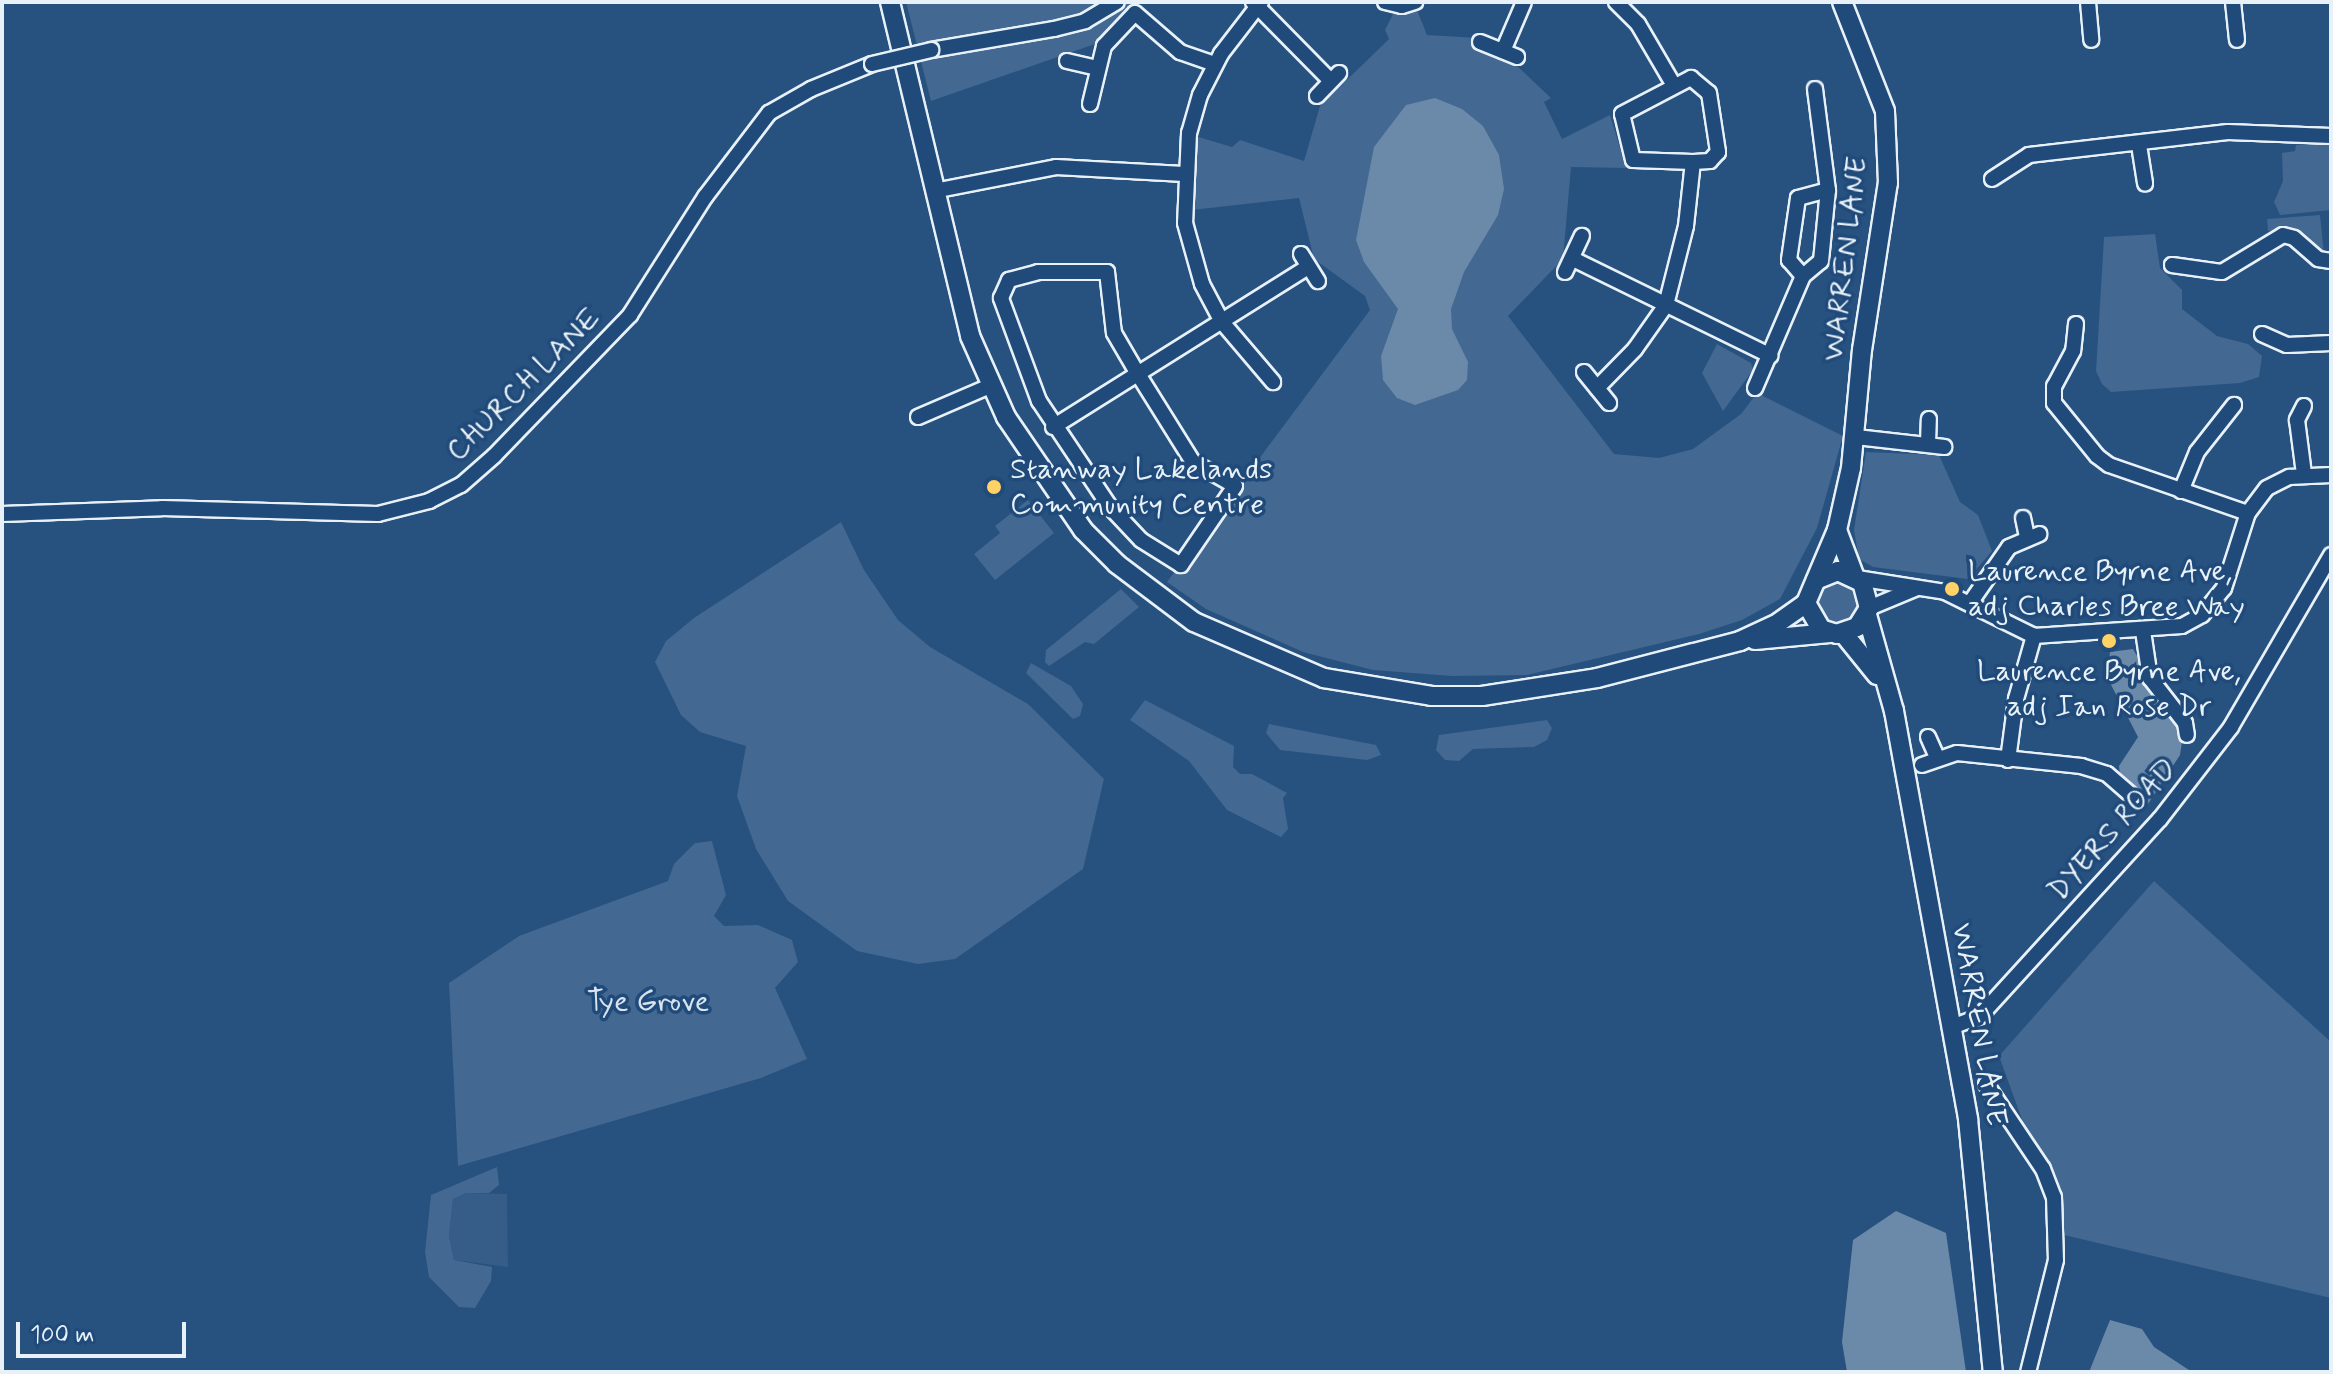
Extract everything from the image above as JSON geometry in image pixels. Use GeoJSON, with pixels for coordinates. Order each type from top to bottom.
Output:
{"type":"FeatureCollection","features":[{"type":"Feature","properties":{"kind":"street"},"geometry":{"type":"LineString","coordinates":[[890,2],[970,336],[990,386],[1052,492],[1117,564],[1194,622],[1309,673],[1372,688],[1482,696],[1597,678],[1740,641],[1837,633],[1868,611],[1917,588]]}},
{"type":"Feature","properties":{"kind":"street","name":"CHURCH LANE"},"geometry":{"type":"LineString","coordinates":[[2,514],[162,508],[378,514],[450,490],[494,456],[630,315],[705,197],[769,113],[811,89],[872,64],[931,50],[1054,29],[1085,21],[1117,2]]}},
{"type":"Feature","properties":{"kind":"street"},"geometry":{"type":"LineString","coordinates":[[1385,2],[1402,6],[1415,2]]}},
{"type":"Feature","properties":{"kind":"street"},"geometry":{"type":"LineString","coordinates":[[1503,51],[1524,2]]}},
{"type":"Feature","properties":{"kind":"street"},"geometry":{"type":"LineString","coordinates":[[1616,2],[1638,24],[1673,84]]}},
{"type":"Feature","properties":{"kind":"street","name":"WARREN LANE"},"geometry":{"type":"LineString","coordinates":[[1842,2],[1880,91],[1889,141],[1856,437],[1837,530],[1806,603],[1813,622],[1837,633],[1888,691]]}},
{"type":"Feature","properties":{"kind":"street"},"geometry":{"type":"LineString","coordinates":[[2088,2],[2091,40]]}},
{"type":"Feature","properties":{"kind":"street"},"geometry":{"type":"LineString","coordinates":[[2233,2],[2237,40]]}},
{"type":"Feature","properties":{"kind":"street"},"geometry":{"type":"LineString","coordinates":[[1273,382],[1222,322],[1191,250],[1185,223],[1184,174],[1189,133],[1215,64],[1257,3],[1334,76],[1317,96]]}},
{"type":"Feature","properties":{"kind":"street"},"geometry":{"type":"LineString","coordinates":[[1090,104],[1104,46],[1135,13],[1180,52],[1215,64]]}},
{"type":"Feature","properties":{"kind":"street"},"geometry":{"type":"LineString","coordinates":[[1480,42],[1517,57]]}},
{"type":"Feature","properties":{"kind":"street"},"geometry":{"type":"LineString","coordinates":[[1067,61],[1097,68]]}},
{"type":"Feature","properties":{"kind":"street"},"geometry":{"type":"LineString","coordinates":[[1696,79],[1709,93],[1718,152],[1710,161],[1633,160],[1621,125],[1622,114],[1632,105],[1673,84],[1696,79]]}},
{"type":"Feature","properties":{"kind":"street"},"geometry":{"type":"LineString","coordinates":[[1755,388],[1803,276],[1821,261],[1828,190],[1815,89]]}},
{"type":"Feature","properties":{"kind":"street"},"geometry":{"type":"LineString","coordinates":[[1992,179],[2011,174],[2029,155],[2139,145],[2228,132],[2331,136]]}},
{"type":"Feature","properties":{"kind":"street"},"geometry":{"type":"LineString","coordinates":[[2139,145],[2145,184]]}},
{"type":"Feature","properties":{"kind":"street"},"geometry":{"type":"LineString","coordinates":[[1597,388],[1635,349],[1666,305],[1686,226],[1693,162]]}},
{"type":"Feature","properties":{"kind":"street"},"geometry":{"type":"LineString","coordinates":[[934,191],[1056,167],[1184,174]]}},
{"type":"Feature","properties":{"kind":"street"},"geometry":{"type":"LineString","coordinates":[[1803,276],[1789,260],[1798,198],[1828,190]]}},
{"type":"Feature","properties":{"kind":"street"},"geometry":{"type":"LineString","coordinates":[[2172,265],[2222,272],[2283,235],[2318,259],[2331,261]]}},
{"type":"Feature","properties":{"kind":"street"},"geometry":{"type":"LineString","coordinates":[[1565,272],[1582,236]]}},
{"type":"Feature","properties":{"kind":"street"},"geometry":{"type":"LineString","coordinates":[[1573,259],[1771,356]]}},
{"type":"Feature","properties":{"kind":"street"},"geometry":{"type":"LineString","coordinates":[[1053,427],[1222,322],[1305,260],[1318,281]]}},
{"type":"Feature","properties":{"kind":"street"},"geometry":{"type":"LineString","coordinates":[[1038,272],[1107,272],[1114,333],[1138,374],[1193,462],[1235,486],[1181,565],[1141,540],[1110,507],[1053,427],[1004,311],[1002,288],[1009,280],[1038,272]]}},
{"type":"Feature","properties":{"kind":"street"},"geometry":{"type":"LineString","coordinates":[[2076,324],[2073,351],[2054,386],[2060,416],[2109,465],[2248,513]]}},
{"type":"Feature","properties":{"kind":"street"},"geometry":{"type":"LineString","coordinates":[[2262,334],[2287,345],[2331,343]]}},
{"type":"Feature","properties":{"kind":"street"},"geometry":{"type":"LineString","coordinates":[[1584,372],[1609,403]]}},
{"type":"Feature","properties":{"kind":"street"},"geometry":{"type":"LineString","coordinates":[[918,417],[990,386]]}},
{"type":"Feature","properties":{"kind":"street"},"geometry":{"type":"LineString","coordinates":[[2181,491],[2197,452],[2234,405]]}},
{"type":"Feature","properties":{"kind":"street"},"geometry":{"type":"LineString","coordinates":[[2304,406],[2297,420],[2304,474]]}},
{"type":"Feature","properties":{"kind":"street"},"geometry":{"type":"LineString","coordinates":[[1928,443],[1929,419]]}},
{"type":"Feature","properties":{"kind":"street"},"geometry":{"type":"LineString","coordinates":[[1856,437],[1944,447]]}},
{"type":"Feature","properties":{"kind":"street"},"geometry":{"type":"LineString","coordinates":[[1816,580],[1838,571],[1917,588],[1970,603],[2034,636],[2182,626],[2211,607],[2232,569],[2248,513],[2267,488],[2304,474],[2331,475]]}},
{"type":"Feature","properties":{"kind":"street"},"geometry":{"type":"LineString","coordinates":[[1970,603],[2003,553],[2033,536],[2023,518]]}},
{"type":"Feature","properties":{"kind":"street","name":"WARREN LANE"},"geometry":{"type":"LineString","coordinates":[[1837,530],[1856,576],[1866,588],[1868,611],[1888,691],[1952,1027],[1978,1195],[1993,1372]]}},
{"type":"Feature","properties":{"kind":"street","name":"DYERS ROAD"},"geometry":{"type":"LineString","coordinates":[[1952,1027],[1980,1016],[2197,773],[2231,727],[2331,555]]}},
{"type":"Feature","properties":{"kind":"street"},"geometry":{"type":"LineString","coordinates":[[1740,641],[1806,603]]}},
{"type":"Feature","properties":{"kind":"street"},"geometry":{"type":"LineString","coordinates":[[2143,631],[2150,678],[2185,723],[2187,735]]}},
{"type":"Feature","properties":{"kind":"street"},"geometry":{"type":"LineString","coordinates":[[2008,760],[2016,699],[2034,636]]}},
{"type":"Feature","properties":{"kind":"street"},"geometry":{"type":"LineString","coordinates":[[1928,737],[1937,757]]}},
{"type":"Feature","properties":{"kind":"street"},"geometry":{"type":"LineString","coordinates":[[1922,765],[1937,757],[1957,753],[2090,768],[2107,774],[2132,796]]}},
{"type":"Feature","properties":{"kind":"street"},"geometry":{"type":"LineString","coordinates":[[1986,1084],[2043,1169],[2054,1197],[2056,1260],[2028,1372]]}},
{"type":"Feature","properties":{"kind":"shaded area"},"geometry":{"type":"Polygon","coordinates":[[[1435,98],[1462,109],[1483,126],[1499,155],[1504,189],[1498,215],[1464,272],[1451,309],[1452,329],[1468,362],[1467,380],[1458,390],[1415,405],[1397,398],[1383,380],[1381,356],[1398,309],[1364,262],[1356,240],[1374,147],[1406,105],[1435,98]]]}},
{"type":"Feature","properties":{"kind":"shaded area"},"geometry":{"type":"Polygon","coordinates":[[[2133,649],[2183,735],[2180,755],[2148,804],[2120,777],[2119,766],[2138,737],[2107,677],[2110,652],[2133,649]]]}},
{"type":"Feature","properties":{"kind":"shaded area"},"geometry":{"type":"Polygon","coordinates":[[[466,1193],[507,1194],[508,1267],[454,1260],[449,1236],[453,1199],[466,1193]]]}},
{"type":"Feature","properties":{"kind":"shaded area"},"geometry":{"type":"Polygon","coordinates":[[[1896,1211],[1946,1233],[1966,1372],[1847,1372],[1842,1342],[1853,1240],[1896,1211]]]}},
{"type":"Feature","properties":{"kind":"shaded area"},"geometry":{"type":"Polygon","coordinates":[[[2110,1320],[2142,1329],[2154,1347],[2192,1372],[2089,1372],[2110,1320]]]}},
{"type":"Feature","properties":{"kind":"green space"},"geometry":{"type":"Polygon","coordinates":[[[906,2],[1136,2],[1095,44],[931,101],[906,2]]]}},
{"type":"Feature","properties":{"kind":"green space"},"geometry":{"type":"Polygon","coordinates":[[[1417,10],[1427,35],[1477,38],[1475,49],[1517,66],[1551,98],[1544,102],[1562,139],[1610,115],[1626,168],[1571,167],[1563,259],[1508,316],[1614,454],[1659,458],[1693,449],[1741,414],[1757,393],[1843,436],[1817,528],[1780,599],[1742,620],[1699,634],[1527,675],[1452,676],[1373,670],[1303,652],[1206,609],[1167,582],[1370,310],[1365,296],[1314,259],[1299,198],[1192,210],[1195,136],[1232,147],[1240,140],[1304,161],[1320,106],[1389,39],[1385,30],[1393,14],[1417,10]]]}},
{"type":"Feature","properties":{"kind":"green space"},"geometry":{"type":"Polygon","coordinates":[[[2331,140],[2331,210],[2280,215],[2274,202],[2283,181],[2282,153],[2295,151],[2296,145],[2331,140]]]}},
{"type":"Feature","properties":{"kind":"green space"},"geometry":{"type":"Polygon","coordinates":[[[2320,215],[2324,254],[2291,229],[2268,231],[2267,219],[2320,215]]]}},
{"type":"Feature","properties":{"kind":"green space"},"geometry":{"type":"Polygon","coordinates":[[[2155,234],[2160,268],[2182,290],[2182,309],[2217,336],[2248,344],[2262,356],[2259,377],[2240,383],[2111,392],[2102,384],[2096,371],[2104,237],[2155,234]]]}},
{"type":"Feature","properties":{"kind":"green space"},"geometry":{"type":"Polygon","coordinates":[[[1717,344],[1751,363],[1753,370],[1723,411],[1702,373],[1717,344]]]}},
{"type":"Feature","properties":{"kind":"green space"},"geometry":{"type":"Polygon","coordinates":[[[1866,452],[1939,455],[1960,502],[1978,515],[1992,551],[1968,579],[1873,567],[1859,559],[1854,530],[1866,452]]]}},
{"type":"Feature","properties":{"kind":"green space"},"geometry":{"type":"Polygon","coordinates":[[[1028,500],[1054,533],[995,580],[974,554],[1000,533],[995,526],[1028,500]]]}},
{"type":"Feature","properties":{"kind":"green space"},"geometry":{"type":"Polygon","coordinates":[[[841,522],[864,570],[898,620],[930,647],[1028,704],[1104,779],[1083,869],[955,959],[918,964],[857,951],[788,901],[756,849],[737,796],[746,746],[700,732],[681,715],[655,662],[666,641],[694,618],[841,522]]]}},
{"type":"Feature","properties":{"kind":"green space"},"geometry":{"type":"Polygon","coordinates":[[[1838,581],[1853,587],[1859,602],[1853,617],[1838,623],[1823,617],[1817,602],[1823,587],[1838,581]]]}},
{"type":"Feature","properties":{"kind":"green space"},"geometry":{"type":"Polygon","coordinates":[[[1121,589],[1139,607],[1094,644],[1085,642],[1049,666],[1045,662],[1046,650],[1121,589]]]}},
{"type":"Feature","properties":{"kind":"green space"},"geometry":{"type":"Polygon","coordinates":[[[1031,663],[1071,686],[1083,704],[1080,716],[1073,719],[1026,673],[1031,663]]]}},
{"type":"Feature","properties":{"kind":"green space"},"geometry":{"type":"Polygon","coordinates":[[[1145,700],[1234,746],[1233,767],[1240,774],[1252,774],[1287,793],[1283,798],[1288,829],[1281,837],[1227,810],[1189,761],[1130,720],[1145,700]]]}},
{"type":"Feature","properties":{"kind":"green space"},"geometry":{"type":"Polygon","coordinates":[[[1547,720],[1552,728],[1547,740],[1534,747],[1473,749],[1459,761],[1445,760],[1436,750],[1439,735],[1547,720]]]}},
{"type":"Feature","properties":{"kind":"green space"},"geometry":{"type":"Polygon","coordinates":[[[1269,724],[1376,745],[1381,755],[1367,760],[1280,750],[1266,733],[1269,724]]]}},
{"type":"Feature","properties":{"kind":"green space","name":"Tye Grove"},"geometry":{"type":"Polygon","coordinates":[[[712,841],[726,895],[714,916],[724,926],[758,925],[792,940],[798,962],[775,988],[807,1059],[761,1078],[458,1166],[449,983],[519,936],[668,881],[674,864],[695,843],[712,841]]]}},
{"type":"Feature","properties":{"kind":"green space"},"geometry":{"type":"Polygon","coordinates":[[[2154,881],[2331,1042],[2331,1298],[2064,1235],[1999,1056],[2154,881]]]}},
{"type":"Feature","properties":{"kind":"green space"},"geometry":{"type":"Polygon","coordinates":[[[497,1167],[499,1185],[489,1193],[466,1193],[453,1199],[449,1236],[454,1260],[492,1267],[491,1281],[475,1308],[459,1307],[429,1277],[425,1252],[431,1195],[497,1167]]]}},
{"type":"Feature","properties":{"kind":"place","name":"Stanway Lakelands Community Centre"},"geometry":{"type":"Point","coordinates":[994,487]}},
{"type":"Feature","properties":{"kind":"place","name":"Laurence Byrne Ave, adj Charles Bree Way"},"geometry":{"type":"Point","coordinates":[1952,589]}},
{"type":"Feature","properties":{"kind":"place","name":"Laurence Byrne Ave, adj Ian Rose Dr"},"geometry":{"type":"Point","coordinates":[2109,641]}}]}
